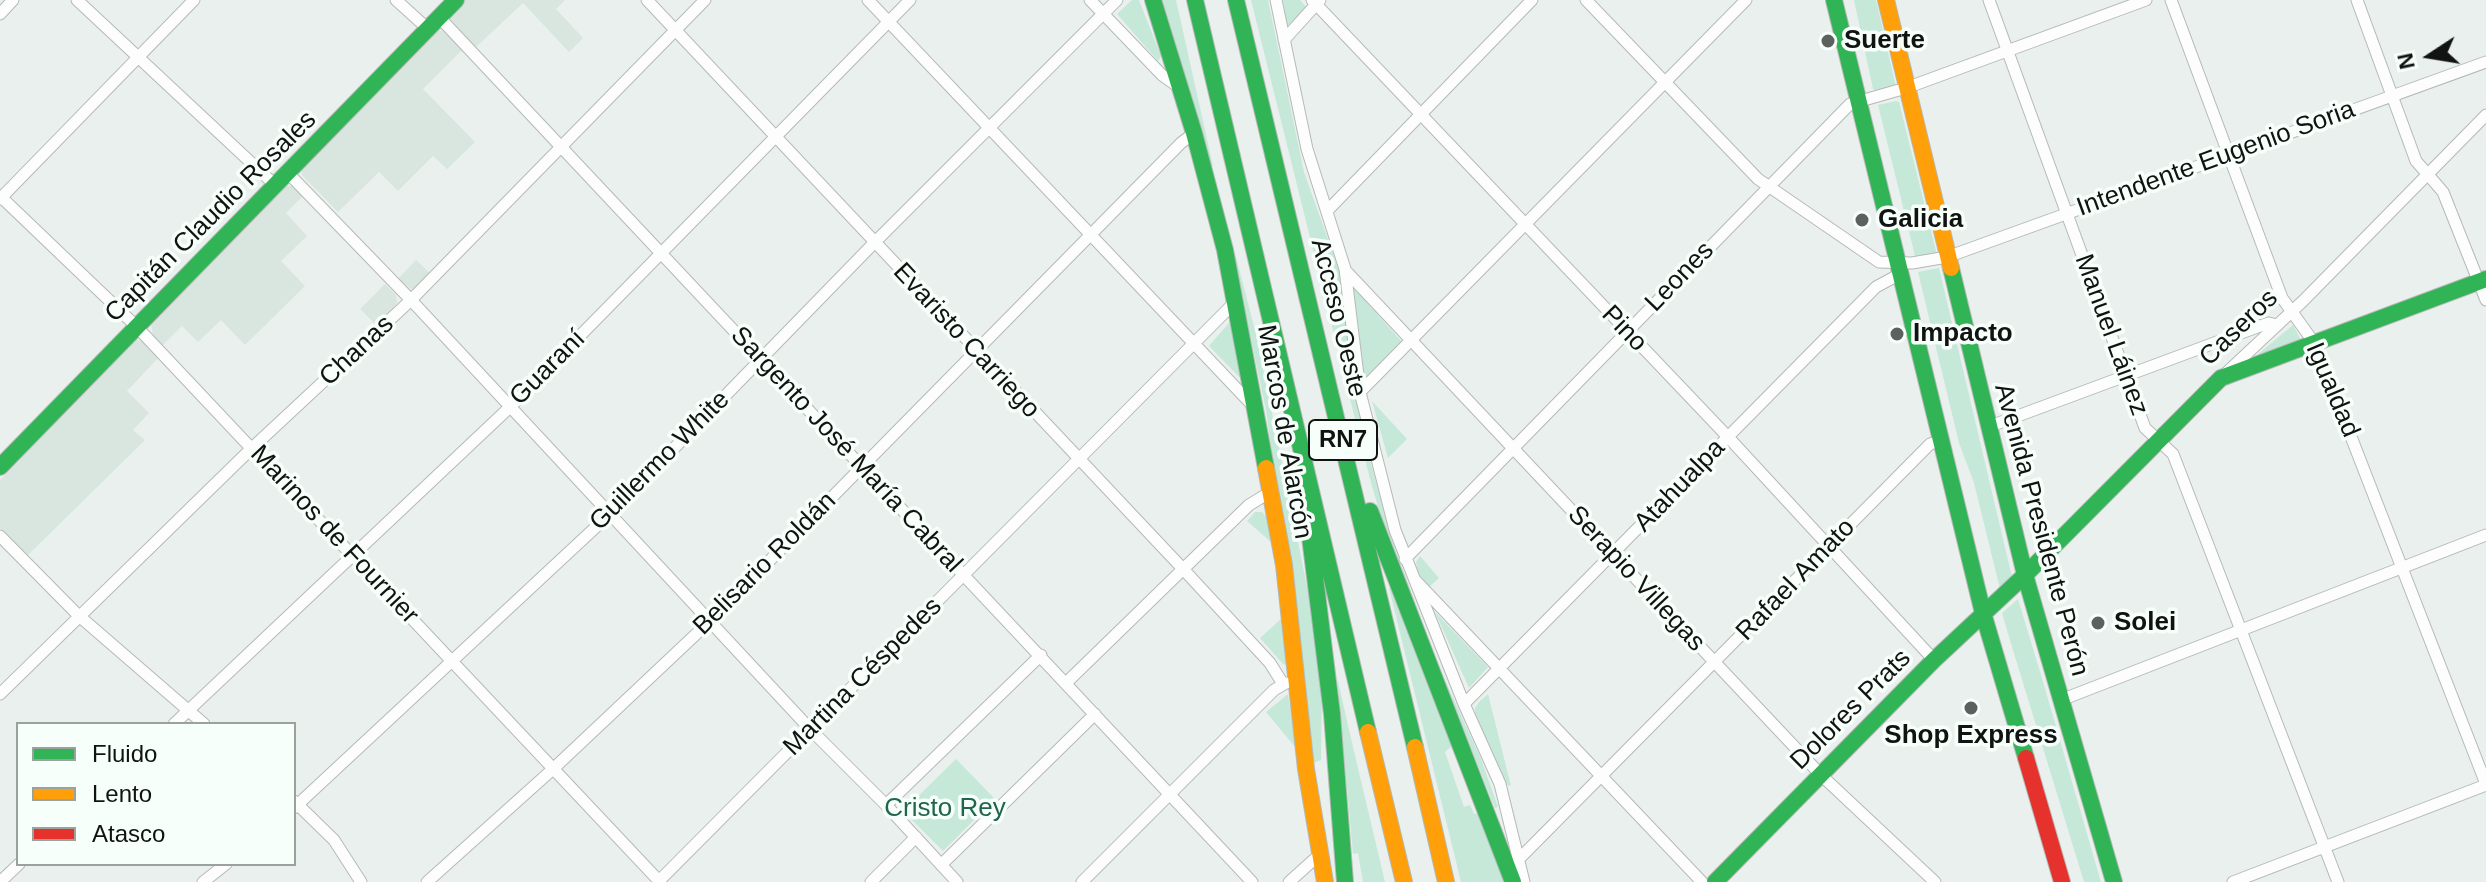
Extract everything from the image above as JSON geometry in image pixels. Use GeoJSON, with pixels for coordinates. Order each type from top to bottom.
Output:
{"type":"FeatureCollection","features":[{"type":"Feature","properties":{"kind":"main road","name":"Capitán Claudio Rosales"},"geometry":{"type":"LineString","coordinates":[[0,467],[456,0]]}},
{"type":"Feature","properties":{"kind":"main road","name":"Marcos de Alarcón"},"geometry":{"type":"LineString","coordinates":[[1153,0],[1194,133],[1236,301],[1284,565],[1289,682],[1325,882]]}},
{"type":"Feature","properties":{"kind":"main road","name":"RN7"},"geometry":{"type":"LineString","coordinates":[[1195,0],[1404,882]]}},
{"type":"Feature","properties":{"kind":"main road","name":"Acceso Oeste"},"geometry":{"type":"LineString","coordinates":[[1236,0],[1446,882]]}},
{"type":"Feature","properties":{"kind":"main road"},"geometry":{"type":"LineString","coordinates":[[1834,0],[1983,613],[2062,882]]}},
{"type":"Feature","properties":{"kind":"main road","name":"Avenida Presidente Perón"},"geometry":{"type":"LineString","coordinates":[[1886,0],[2025,575],[2114,882]]}},
{"type":"Feature","properties":{"kind":"main road"},"geometry":{"type":"LineString","coordinates":[[2221,378],[2483,281]]}},
{"type":"Feature","properties":{"kind":"main road","name":"Caseros"},"geometry":{"type":"LineString","coordinates":[[2025,575],[2221,378]]}},
{"type":"Feature","properties":{"kind":"main road"},"geometry":{"type":"LineString","coordinates":[[1345,448],[1513,882]]}},
{"type":"Feature","properties":{"kind":"main road"},"geometry":{"type":"LineString","coordinates":[[1303,461],[1331,700],[1345,882]]}},
{"type":"Feature","properties":{"kind":"main road","name":"Dolores Prats"},"geometry":{"type":"LineString","coordinates":[[1715,882],[1934,660],[2025,575]]}},
{"type":"Feature","properties":{"kind":"street"},"geometry":{"type":"LineString","coordinates":[[0,14],[13,0]]}},
{"type":"Feature","properties":{"kind":"street"},"geometry":{"type":"LineString","coordinates":[[77,0],[275,185]]}},
{"type":"Feature","properties":{"kind":"street"},"geometry":{"type":"LineString","coordinates":[[0,197],[194,0]]}},
{"type":"Feature","properties":{"kind":"street","name":"Sargento José María Cabral"},"geometry":{"type":"LineString","coordinates":[[396,0],[434,23],[561,147],[1252,882]]}},
{"type":"Feature","properties":{"kind":"street","name":"Evaristo Carriego"},"geometry":{"type":"LineString","coordinates":[[647,0],[1289,682]]}},
{"type":"Feature","properties":{"kind":"street","name":"Chanas"},"geometry":{"type":"LineString","coordinates":[[0,694],[252,448],[411,300],[705,0]]}},
{"type":"Feature","properties":{"kind":"street"},"geometry":{"type":"LineString","coordinates":[[868,0],[1257,409]]}},
{"type":"Feature","properties":{"kind":"street","name":"Guaraní"},"geometry":{"type":"LineString","coordinates":[[176,722],[510,407],[910,0]]}},
{"type":"Feature","properties":{"kind":"street"},"geometry":{"type":"LineString","coordinates":[[1090,0],[1162,75],[1180,89]]}},
{"type":"Feature","properties":{"kind":"street","name":"Guillermo White"},"geometry":{"type":"LineString","coordinates":[[296,804],[611,513],[1117,0]]}},
{"type":"Feature","properties":{"kind":"street"},"geometry":{"type":"LineString","coordinates":[[1276,0],[1307,149],[1345,269],[1360,392],[1405,559],[1500,784],[1524,882]]}},
{"type":"Feature","properties":{"kind":"street"},"geometry":{"type":"LineString","coordinates":[[1327,211],[1532,0]]}},
{"type":"Feature","properties":{"kind":"street"},"geometry":{"type":"LineString","coordinates":[[1586,0],[1767,188],[1872,259],[1899,268]]}},
{"type":"Feature","properties":{"kind":"street"},"geometry":{"type":"LineString","coordinates":[[1360,392],[1746,0]]}},
{"type":"Feature","properties":{"kind":"street","name":"Manuel Láinez"},"geometry":{"type":"LineString","coordinates":[[1989,0],[2145,428],[2173,454],[2338,882]]}},
{"type":"Feature","properties":{"kind":"street"},"geometry":{"type":"LineString","coordinates":[[1857,101],[1906,88],[2146,0]]}},
{"type":"Feature","properties":{"kind":"street","name":"Igualdad"},"geometry":{"type":"LineString","coordinates":[[2171,0],[2282,298],[2315,344],[2486,784]]}},
{"type":"Feature","properties":{"kind":"street"},"geometry":{"type":"LineString","coordinates":[[2357,0],[2416,161],[2443,192],[2483,281],[2486,300]]}},
{"type":"Feature","properties":{"kind":"street"},"geometry":{"type":"LineString","coordinates":[[1284,40],[1316,1]]}},
{"type":"Feature","properties":{"kind":"street","name":"Pino"},"geometry":{"type":"LineString","coordinates":[[1316,1],[1934,660]]}},
{"type":"Feature","properties":{"kind":"street","name":"Intendente Eugenio Soria"},"geometry":{"type":"LineString","coordinates":[[1899,268],[1947,257],[2486,62]]}},
{"type":"Feature","properties":{"kind":"street","name":"Leones"},"geometry":{"type":"LineString","coordinates":[[1405,559],[1512,446],[1850,104],[1857,101]]}},
{"type":"Feature","properties":{"kind":"street","name":"Caseros"},"geometry":{"type":"LineString","coordinates":[[2221,378],[2292,311],[2486,115]]}},
{"type":"Feature","properties":{"kind":"street","name":"Belisario Roldán"},"geometry":{"type":"LineString","coordinates":[[427,882],[710,621],[1090,234],[1194,133]]}},
{"type":"Feature","properties":{"kind":"street"},"geometry":{"type":"LineString","coordinates":[[288,173],[957,882]]}},
{"type":"Feature","properties":{"kind":"street","name":"Marinos de Fournier"},"geometry":{"type":"LineString","coordinates":[[0,197],[136,326],[659,882]]}},
{"type":"Feature","properties":{"kind":"street","name":"Atahualpa"},"geometry":{"type":"LineString","coordinates":[[1464,704],[1881,282],[1899,268]]}},
{"type":"Feature","properties":{"kind":"street","name":"Serapio Villegas"},"geometry":{"type":"LineString","coordinates":[[1345,269],[1821,775],[1935,882]]}},
{"type":"Feature","properties":{"kind":"street","name":"Martina Céspedes"},"geometry":{"type":"LineString","coordinates":[[659,882],[1236,301]]}},
{"type":"Feature","properties":{"kind":"street"},"geometry":{"type":"LineString","coordinates":[[1988,427],[2260,326],[2269,323],[2277,325]]}},
{"type":"Feature","properties":{"kind":"street","name":"Rafael Amato"},"geometry":{"type":"LineString","coordinates":[[1519,859],[1930,444],[1940,441]]}},
{"type":"Feature","properties":{"kind":"street"},"geometry":{"type":"LineString","coordinates":[[1067,682],[1249,505],[1272,491]]}},
{"type":"Feature","properties":{"kind":"street"},"geometry":{"type":"LineString","coordinates":[[2061,700],[2486,535]]}},
{"type":"Feature","properties":{"kind":"street"},"geometry":{"type":"LineString","coordinates":[[0,536],[78,615],[202,722]]}},
{"type":"Feature","properties":{"kind":"street"},"geometry":{"type":"LineString","coordinates":[[1412,576],[1702,882]]}},
{"type":"Feature","properties":{"kind":"street"},"geometry":{"type":"LineString","coordinates":[[886,805],[1041,655]]}},
{"type":"Feature","properties":{"kind":"street"},"geometry":{"type":"LineString","coordinates":[[1082,882],[1169,794],[1289,682]]}},
{"type":"Feature","properties":{"kind":"street"},"geometry":{"type":"LineString","coordinates":[[941,865],[1095,714]]}},
{"type":"Feature","properties":{"kind":"street"},"geometry":{"type":"LineString","coordinates":[[2233,882],[2486,784]]}},
{"type":"Feature","properties":{"kind":"street"},"geometry":{"type":"LineString","coordinates":[[296,804],[334,840],[361,882]]}},
{"type":"Feature","properties":{"kind":"street"},"geometry":{"type":"LineString","coordinates":[[871,882],[916,837]]}},
{"type":"Feature","properties":{"kind":"street"},"geometry":{"type":"LineString","coordinates":[[1289,882],[1319,855]]}},
{"type":"Feature","properties":{"kind":"street"},"geometry":{"type":"LineString","coordinates":[[203,882],[223,866]]}},
{"type":"Feature","properties":{"kind":"shaded area"},"geometry":{"type":"Polygon","coordinates":[[[465,0],[565,0],[556,9],[583,38],[569,52],[523,3],[475,48],[451,20],[451,15],[465,0]]]}},
{"type":"Feature","properties":{"kind":"shaded area"},"geometry":{"type":"Polygon","coordinates":[[[438,30],[445,31],[463,49],[423,89],[475,142],[447,169],[433,156],[398,191],[379,172],[338,212],[302,175],[301,168],[438,30]]]}},
{"type":"Feature","properties":{"kind":"shaded area"},"geometry":{"type":"Polygon","coordinates":[[[283,186],[293,186],[303,196],[286,213],[307,236],[281,261],[305,286],[245,345],[221,320],[198,342],[182,326],[162,346],[153,336],[151,324],[283,186]]]}},
{"type":"Feature","properties":{"kind":"shaded area"},"geometry":{"type":"Polygon","coordinates":[[[416,260],[431,274],[419,287],[411,289],[398,279],[416,260]]]}},
{"type":"Feature","properties":{"kind":"shaded area"},"geometry":{"type":"Polygon","coordinates":[[[385,284],[396,295],[397,303],[376,325],[360,309],[385,284]]]}},
{"type":"Feature","properties":{"kind":"shaded area"},"geometry":{"type":"Polygon","coordinates":[[[135,340],[144,341],[160,356],[127,391],[149,413],[133,430],[145,440],[27,556],[0,528],[0,480],[135,340]]]}},
{"type":"Feature","properties":{"kind":"green space"},"geometry":{"type":"Polygon","coordinates":[[[1132,0],[1139,0],[1161,56],[1158,61],[1117,14],[1132,0]]]}},
{"type":"Feature","properties":{"kind":"green space"},"geometry":{"type":"Polygon","coordinates":[[[1160,0],[1176,0],[1213,166],[1210,168],[1160,0]]]}},
{"type":"Feature","properties":{"kind":"green space"},"geometry":{"type":"Polygon","coordinates":[[[1251,0],[1268,0],[1304,172],[1339,270],[1355,393],[1391,537],[1439,667],[1481,759],[1498,807],[1495,808],[1391,550],[1371,483],[1251,0]]]}},
{"type":"Feature","properties":{"kind":"green space"},"geometry":{"type":"Polygon","coordinates":[[[1283,0],[1300,0],[1308,9],[1287,26],[1283,0]]]}},
{"type":"Feature","properties":{"kind":"green space"},"geometry":{"type":"Polygon","coordinates":[[[1854,0],[1876,0],[1896,87],[1876,92],[1873,89],[1854,0]]]}},
{"type":"Feature","properties":{"kind":"green space"},"geometry":{"type":"Polygon","coordinates":[[[1899,102],[1937,255],[1916,260],[1878,105],[1899,102]]]}},
{"type":"Feature","properties":{"kind":"green space"},"geometry":{"type":"Polygon","coordinates":[[[1235,253],[1256,334],[1314,621],[1322,683],[1321,760],[1313,763],[1266,410],[1235,253]]]}},
{"type":"Feature","properties":{"kind":"green space"},"geometry":{"type":"Polygon","coordinates":[[[1939,268],[2012,577],[2000,589],[1974,483],[1959,443],[1918,272],[1939,268]]]}},
{"type":"Feature","properties":{"kind":"green space"},"geometry":{"type":"Polygon","coordinates":[[[1353,287],[1402,342],[1364,379],[1353,287]]]}},
{"type":"Feature","properties":{"kind":"green space"},"geometry":{"type":"Polygon","coordinates":[[[1235,316],[1243,381],[1209,346],[1235,316]]]}},
{"type":"Feature","properties":{"kind":"green space"},"geometry":{"type":"Polygon","coordinates":[[[2293,325],[2302,342],[2261,357],[2258,354],[2293,325]]]}},
{"type":"Feature","properties":{"kind":"green space"},"geometry":{"type":"Polygon","coordinates":[[[1372,401],[1407,439],[1388,458],[1372,401]]]}},
{"type":"Feature","properties":{"kind":"green space"},"geometry":{"type":"Polygon","coordinates":[[[1255,512],[1262,512],[1267,517],[1272,543],[1247,521],[1255,512]]]}},
{"type":"Feature","properties":{"kind":"green space"},"geometry":{"type":"Polygon","coordinates":[[[1420,556],[1439,578],[1429,587],[1418,573],[1416,562],[1420,556]]]}},
{"type":"Feature","properties":{"kind":"green space"},"geometry":{"type":"Polygon","coordinates":[[[1392,587],[1453,745],[1445,752],[1464,807],[1470,805],[1474,814],[1479,813],[1505,882],[1461,882],[1389,588],[1392,587]]]}},
{"type":"Feature","properties":{"kind":"green space"},"geometry":{"type":"Polygon","coordinates":[[[2018,599],[2101,882],[2084,882],[2009,637],[2002,613],[2018,599]]]}},
{"type":"Feature","properties":{"kind":"green space"},"geometry":{"type":"Polygon","coordinates":[[[1435,612],[1488,667],[1469,688],[1435,612]]]}},
{"type":"Feature","properties":{"kind":"green space"},"geometry":{"type":"Polygon","coordinates":[[[1282,618],[1287,664],[1284,665],[1260,638],[1282,618]]]}},
{"type":"Feature","properties":{"kind":"green space"},"geometry":{"type":"Polygon","coordinates":[[[1337,677],[1385,882],[1363,882],[1358,853],[1353,854],[1337,677]]]}},
{"type":"Feature","properties":{"kind":"green space"},"geometry":{"type":"Polygon","coordinates":[[[1288,694],[1296,748],[1266,712],[1288,694]]]}},
{"type":"Feature","properties":{"kind":"green space"},"geometry":{"type":"Polygon","coordinates":[[[1488,694],[1511,786],[1503,784],[1475,716],[1475,708],[1488,694]]]}},
{"type":"Feature","properties":{"kind":"green space","name":"Cristo Rey"},"geometry":{"type":"Polygon","coordinates":[[[956,759],[995,799],[943,851],[903,811],[956,759]]]}},
{"type":"Feature","properties":{"kind":"traffic: fast"},"geometry":{"type":"LineString","coordinates":[[0,467],[456,0]]}},
{"type":"Feature","properties":{"kind":"traffic: fast"},"geometry":{"type":"LineString","coordinates":[[1153,0],[1194,133],[1225,250],[1266,468]]}},
{"type":"Feature","properties":{"kind":"traffic: fast"},"geometry":{"type":"LineString","coordinates":[[1195,0],[1368,732]]}},
{"type":"Feature","properties":{"kind":"traffic: fast"},"geometry":{"type":"LineString","coordinates":[[1236,0],[1415,747]]}},
{"type":"Feature","properties":{"kind":"traffic: fast"},"geometry":{"type":"LineString","coordinates":[[1834,0],[1983,613],[2026,758]]}},
{"type":"Feature","properties":{"kind":"traffic: fast"},"geometry":{"type":"LineString","coordinates":[[1951,268],[2025,575],[2114,882]]}},
{"type":"Feature","properties":{"kind":"traffic: fast"},"geometry":{"type":"LineString","coordinates":[[1715,882],[1934,660],[2025,575],[2221,378],[2486,279]]}},
{"type":"Feature","properties":{"kind":"traffic: fast"},"geometry":{"type":"LineString","coordinates":[[1370,511],[1513,882]]}},
{"type":"Feature","properties":{"kind":"traffic: fast"},"geometry":{"type":"LineString","coordinates":[[1310,537],[1332,714],[1345,882]]}},
{"type":"Feature","properties":{"kind":"traffic: slow"},"geometry":{"type":"LineString","coordinates":[[1886,0],[1951,268]]}},
{"type":"Feature","properties":{"kind":"traffic: slow"},"geometry":{"type":"LineString","coordinates":[[1266,468],[1284,565],[1306,769],[1325,882]]}},
{"type":"Feature","properties":{"kind":"traffic: slow"},"geometry":{"type":"LineString","coordinates":[[1368,732],[1404,882]]}},
{"type":"Feature","properties":{"kind":"traffic: slow"},"geometry":{"type":"LineString","coordinates":[[1415,747],[1446,882]]}},
{"type":"Feature","properties":{"kind":"traffic: jam"},"geometry":{"type":"LineString","coordinates":[[2026,758],[2062,882]]}},
{"type":"Feature","properties":{"kind":"place","name":"Suerte"},"geometry":{"type":"Point","coordinates":[1828,41]}},
{"type":"Feature","properties":{"kind":"place","name":"Galicia"},"geometry":{"type":"Point","coordinates":[1862,220]}},
{"type":"Feature","properties":{"kind":"place","name":"Impacto"},"geometry":{"type":"Point","coordinates":[1897,334]}},
{"type":"Feature","properties":{"kind":"place","name":"Solei"},"geometry":{"type":"Point","coordinates":[2098,623]}},
{"type":"Feature","properties":{"kind":"place","name":"Shop Express"},"geometry":{"type":"Point","coordinates":[1971,708]}}]}
